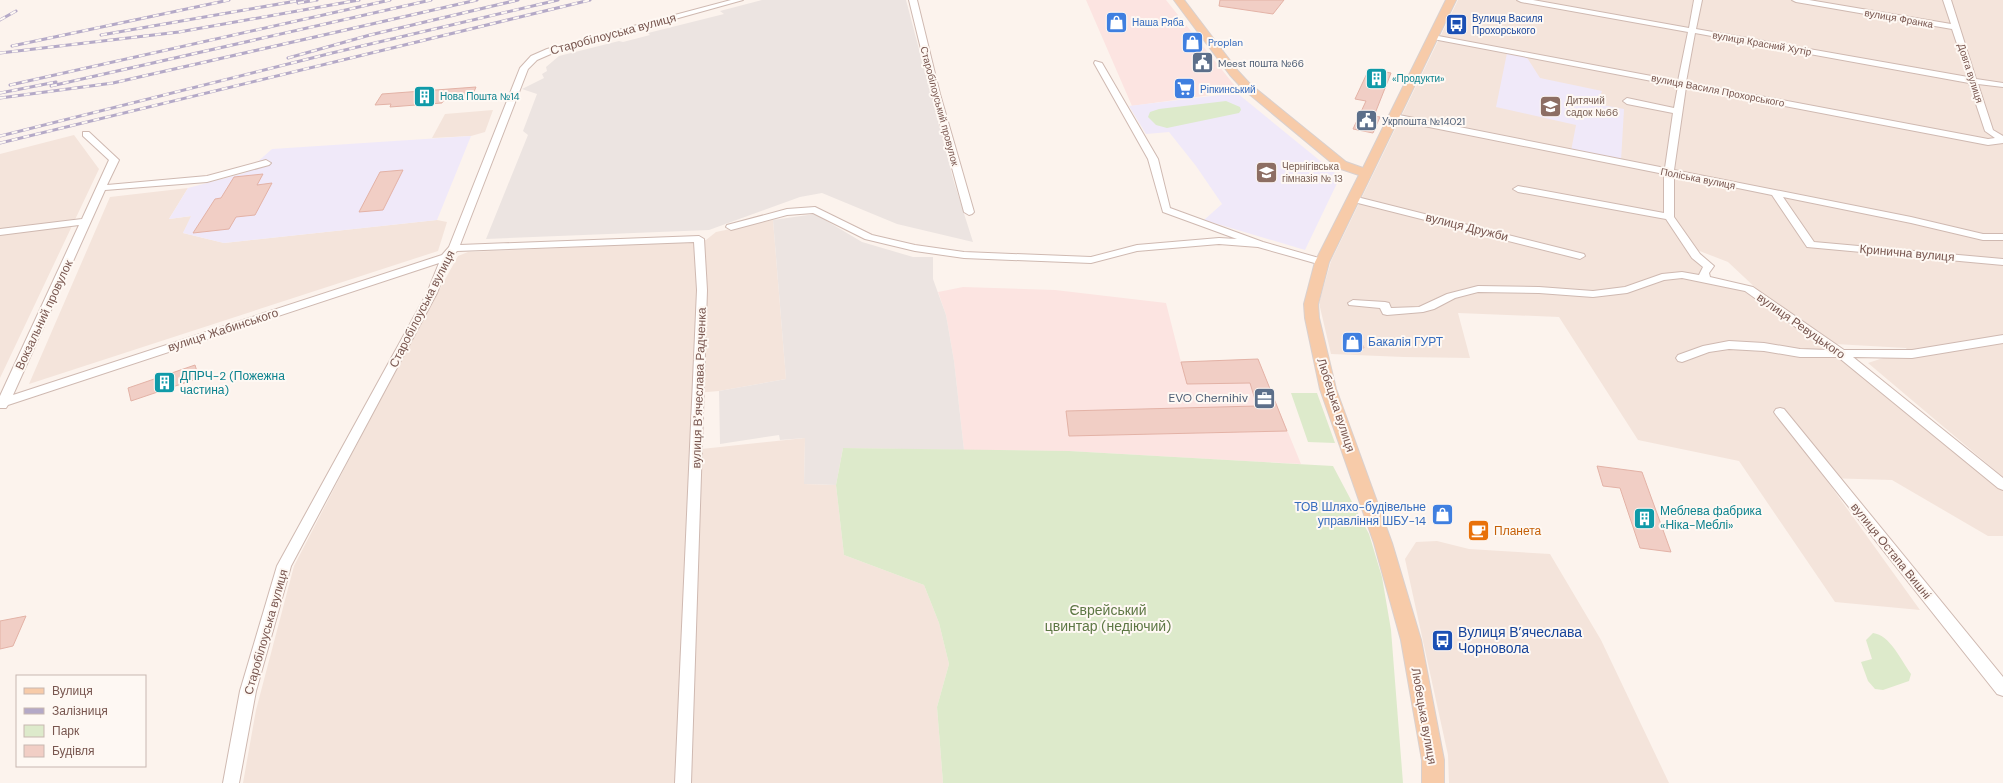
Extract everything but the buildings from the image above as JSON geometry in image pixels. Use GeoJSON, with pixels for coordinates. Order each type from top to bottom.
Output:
{"type":"FeatureCollection","features":[{"type":"Feature","properties":{"kind":"main road"},"geometry":{"type":"LineString","coordinates":[[1179,0],[1230,68],[1246,86],[1342,166],[1366,173]]}},
{"type":"Feature","properties":{"kind":"main road","name":"Любецька вулиця"},"geometry":{"type":"LineString","coordinates":[[1433,783],[1433,760],[1411,640],[1383,543],[1328,389],[1312,318],[1311,304],[1322,262],[1394,117],[1410,80],[1451,0]]}},
{"type":"Feature","properties":{"kind":"street","name":"Старобілоуська вулиця"},"geometry":{"type":"LineString","coordinates":[[231,783],[248,691],[284,566],[432,293],[524,68],[534,58],[550,51],[739,0]]}},
{"type":"Feature","properties":{"kind":"street","name":"Старобілоуський провулок"},"geometry":{"type":"LineString","coordinates":[[912,0],[936,94],[969,212]]}},
{"type":"Feature","properties":{"kind":"street","name":"вулиця Красний Хутір"},"geometry":{"type":"LineString","coordinates":[[1521,0],[1974,82],[2003,84]]}},
{"type":"Feature","properties":{"kind":"street"},"geometry":{"type":"LineString","coordinates":[[1698,0],[1682,83],[1669,173],[1669,217],[1696,256],[1709,266],[1705,276]]}},
{"type":"Feature","properties":{"kind":"street","name":"вулиця Франка"},"geometry":{"type":"LineString","coordinates":[[1796,0],[1955,27]]}},
{"type":"Feature","properties":{"kind":"street","name":"Довга вулиця"},"geometry":{"type":"LineString","coordinates":[[1947,0],[1989,131],[2003,140]]}},
{"type":"Feature","properties":{"kind":"street","name":"вулиця Василя Прохорського"},"geometry":{"type":"LineString","coordinates":[[1433,37],[1988,142],[2003,140]]}},
{"type":"Feature","properties":{"kind":"street"},"geometry":{"type":"LineString","coordinates":[[1098,63],[1153,159],[1166,210],[1259,244],[1322,262]]}},
{"type":"Feature","properties":{"kind":"street"},"geometry":{"type":"LineString","coordinates":[[1627,101],[1678,111]]}},
{"type":"Feature","properties":{"kind":"street","name":"Поліська вулиця"},"geometry":{"type":"LineString","coordinates":[[1394,117],[1911,220],[1983,237],[2003,237]]}},
{"type":"Feature","properties":{"kind":"street","name":"Вокзальний провулок"},"geometry":{"type":"LineString","coordinates":[[2,404],[114,160],[86,134]]}},
{"type":"Feature","properties":{"kind":"street"},"geometry":{"type":"LineString","coordinates":[[100,188],[207,179],[266,163]]}},
{"type":"Feature","properties":{"kind":"street"},"geometry":{"type":"LineString","coordinates":[[1518,189],[1669,217]]}},
{"type":"Feature","properties":{"kind":"street","name":"Кринична вулиця"},"geometry":{"type":"LineString","coordinates":[[1776,193],[1811,245],[2003,262]]}},
{"type":"Feature","properties":{"kind":"street","name":"вулиця Дружби"},"geometry":{"type":"LineString","coordinates":[[1353,199],[1580,256]]}},
{"type":"Feature","properties":{"kind":"street"},"geometry":{"type":"LineString","coordinates":[[731,227],[787,212],[815,210],[869,237],[915,248],[971,255],[1091,260],[1145,247],[1219,241],[1259,244]]}},
{"type":"Feature","properties":{"kind":"street"},"geometry":{"type":"LineString","coordinates":[[0,232],[87,221]]}},
{"type":"Feature","properties":{"kind":"street","name":"вулиця Вʼячеслава Радченка"},"geometry":{"type":"LineString","coordinates":[[450,252],[699,239],[702,290],[683,783]]}},
{"type":"Feature","properties":{"kind":"street","name":"вулиця Жабинського"},"geometry":{"type":"LineString","coordinates":[[2,404],[450,252]]}},
{"type":"Feature","properties":{"kind":"street","name":"вулиця Ревуцького"},"geometry":{"type":"LineString","coordinates":[[1353,303],[1386,309],[1418,310],[1430,307],[1451,296],[1478,289],[1533,289],[1593,294],[1627,290],[1662,277],[1682,275],[1705,276],[1749,289],[1784,311],[1842,354],[2003,485]]}},
{"type":"Feature","properties":{"kind":"street"},"geometry":{"type":"LineString","coordinates":[[1682,358],[1707,349],[1729,345],[1764,347],[1800,353],[1912,354],[2003,339]]}},
{"type":"Feature","properties":{"kind":"street","name":"вулиця Остапа Вишні"},"geometry":{"type":"LineString","coordinates":[[1780,412],[2003,689]]}},
{"type":"Feature","properties":{"kind":"shaded area"},"geometry":{"type":"Polygon","coordinates":[[[762,0],[906,0],[954,182],[973,242],[897,224],[822,193],[800,197],[709,230],[486,239],[528,135],[523,131],[537,94],[522,89],[544,78],[542,74],[547,71],[546,67],[559,56],[650,35],[648,33],[724,14],[720,11],[762,0]]]}},
{"type":"Feature","properties":{"kind":"shaded area"},"geometry":{"type":"Polygon","coordinates":[[[1086,0],[1166,0],[1239,91],[1132,106],[1086,0]]]}},
{"type":"Feature","properties":{"kind":"shaded area"},"geometry":{"type":"Polygon","coordinates":[[[1458,0],[1693,0],[1665,170],[1664,215],[1690,255],[1701,266],[1703,279],[1749,291],[1847,361],[2003,490],[2003,536],[1988,536],[1892,480],[1825,478],[1920,610],[1835,602],[1739,461],[1638,440],[1559,317],[1458,313],[1470,358],[1331,354],[1319,303],[1331,261],[1458,0]]]}},
{"type":"Feature","properties":{"kind":"shaded area"},"geometry":{"type":"Polygon","coordinates":[[[1699,0],[2003,0],[2003,477],[1868,363],[1883,358],[1912,357],[1906,348],[1835,344],[1760,292],[1728,262],[1697,250],[1672,216],[1673,177],[1699,0]]]}},
{"type":"Feature","properties":{"kind":"shaded area","name":"Дитячий садок №66"},"geometry":{"type":"Polygon","coordinates":[[[1507,53],[1526,56],[1540,78],[1602,91],[1597,104],[1624,109],[1621,161],[1571,151],[1576,125],[1496,107],[1507,53]]]}},
{"type":"Feature","properties":{"kind":"shaded area","name":"Чернігівська гімназія № 13"},"geometry":{"type":"Polygon","coordinates":[[[1237,93],[1340,177],[1305,250],[1204,220],[1222,204],[1196,166],[1169,132],[1146,134],[1129,106],[1237,93]]]}},
{"type":"Feature","properties":{"kind":"shaded area"},"geometry":{"type":"Polygon","coordinates":[[[493,110],[485,132],[471,136],[432,138],[445,114],[493,110]]]}},
{"type":"Feature","properties":{"kind":"shaded area"},"geometry":{"type":"Polygon","coordinates":[[[74,135],[99,169],[0,378],[0,154],[74,135]]]}},
{"type":"Feature","properties":{"kind":"shaded area"},"geometry":{"type":"Polygon","coordinates":[[[471,136],[437,220],[224,243],[183,233],[191,216],[169,219],[188,188],[245,173],[272,149],[471,136]]]}},
{"type":"Feature","properties":{"kind":"shaded area"},"geometry":{"type":"Polygon","coordinates":[[[188,188],[169,219],[192,216],[183,233],[224,243],[437,220],[447,222],[438,251],[29,384],[110,197],[188,188]]]}},
{"type":"Feature","properties":{"kind":"shaded area"},"geometry":{"type":"Polygon","coordinates":[[[815,214],[862,242],[913,257],[933,257],[933,279],[946,315],[954,361],[964,450],[843,448],[836,485],[804,484],[805,438],[780,440],[779,435],[720,444],[719,391],[786,379],[773,220],[815,214]]]}},
{"type":"Feature","properties":{"kind":"shaded area"},"geometry":{"type":"Polygon","coordinates":[[[773,220],[786,379],[719,391],[695,393],[692,450],[805,438],[804,484],[836,485],[844,555],[924,585],[939,623],[949,664],[937,707],[943,783],[243,783],[256,710],[294,566],[398,365],[458,256],[468,252],[694,242],[706,240],[716,232],[773,220]]]}},
{"type":"Feature","properties":{"kind":"shaded area"},"geometry":{"type":"Polygon","coordinates":[[[963,287],[1055,290],[1166,303],[1181,362],[1258,359],[1301,464],[1069,451],[964,450],[954,361],[946,315],[938,292],[963,287]]]}},
{"type":"Feature","properties":{"kind":"shaded area"},"geometry":{"type":"Polygon","coordinates":[[[1437,541],[1469,549],[1550,554],[1601,640],[1669,783],[1449,783],[1448,755],[1405,559],[1416,542],[1437,541]]]}},
{"type":"Feature","properties":{"kind":"green space"},"geometry":{"type":"Polygon","coordinates":[[[1226,101],[1240,107],[1241,110],[1239,113],[1167,128],[1156,125],[1148,117],[1150,112],[1159,109],[1226,101]]]}},
{"type":"Feature","properties":{"kind":"green space"},"geometry":{"type":"Polygon","coordinates":[[[1291,393],[1317,393],[1335,443],[1308,442],[1291,393]]]}},
{"type":"Feature","properties":{"kind":"green space","name":"Єврейський цвинтар (недіючий)"},"geometry":{"type":"Polygon","coordinates":[[[843,448],[1069,451],[1333,466],[1369,534],[1382,577],[1391,630],[1403,783],[943,783],[937,707],[949,664],[939,623],[924,585],[844,555],[836,485],[843,448]]]}},
{"type":"Feature","properties":{"kind":"green space"},"geometry":{"type":"Polygon","coordinates":[[[1873,633],[1885,638],[1895,649],[1911,674],[1909,681],[1883,690],[1875,689],[1868,681],[1861,662],[1872,659],[1866,640],[1873,633]]]}},
{"type":"Feature","properties":{"kind":"railway"},"geometry":{"type":"LineString","coordinates":[[12,46],[229,0]]}},
{"type":"Feature","properties":{"kind":"railway"},"geometry":{"type":"LineString","coordinates":[[101,35],[302,0]]}},
{"type":"Feature","properties":{"kind":"railway"},"geometry":{"type":"LineString","coordinates":[[298,3],[317,0]]}},
{"type":"Feature","properties":{"kind":"railway"},"geometry":{"type":"LineString","coordinates":[[0,53],[179,32],[359,0]]}},
{"type":"Feature","properties":{"kind":"railway"},"geometry":{"type":"LineString","coordinates":[[10,85],[390,0]]}},
{"type":"Feature","properties":{"kind":"railway"},"geometry":{"type":"LineString","coordinates":[[51,86],[431,0]]}},
{"type":"Feature","properties":{"kind":"railway"},"geometry":{"type":"LineString","coordinates":[[0,98],[113,83],[477,0]]}},
{"type":"Feature","properties":{"kind":"railway"},"geometry":{"type":"LineString","coordinates":[[288,58],[370,35],[518,0]]}},
{"type":"Feature","properties":{"kind":"railway"},"geometry":{"type":"LineString","coordinates":[[0,136],[332,53],[558,0]]}},
{"type":"Feature","properties":{"kind":"railway"},"geometry":{"type":"LineString","coordinates":[[0,143],[590,0]]}},
{"type":"Feature","properties":{"kind":"railway"},"geometry":{"type":"LineString","coordinates":[[0,20],[16,11]]}},
{"type":"Feature","properties":{"kind":"railway"},"geometry":{"type":"LineString","coordinates":[[0,93],[56,82]]}},
{"type":"Feature","properties":{"kind":"place","name":"Наша Ряба"},"geometry":{"type":"Point","coordinates":[1116,22]}},
{"type":"Feature","properties":{"kind":"place","name":"Вулиця Василя Прохорського"},"geometry":{"type":"Point","coordinates":[1457,24]}},
{"type":"Feature","properties":{"kind":"place","name":"Proplan"},"geometry":{"type":"Point","coordinates":[1192,42]}},
{"type":"Feature","properties":{"kind":"place","name":"Meest пошта №66"},"geometry":{"type":"Point","coordinates":[1203,63]}},
{"type":"Feature","properties":{"kind":"place","name":"«Продукти»"},"geometry":{"type":"Point","coordinates":[1376,78]}},
{"type":"Feature","properties":{"kind":"place","name":"Ріпкинський"},"geometry":{"type":"Point","coordinates":[1185,89]}},
{"type":"Feature","properties":{"kind":"place","name":"Нова Пошта №14"},"geometry":{"type":"Point","coordinates":[424,96]}},
{"type":"Feature","properties":{"kind":"place","name":"Дитячий садок №66"},"geometry":{"type":"Point","coordinates":[1551,106]}},
{"type":"Feature","properties":{"kind":"place","name":"Укрпошта №14021"},"geometry":{"type":"Point","coordinates":[1367,121]}},
{"type":"Feature","properties":{"kind":"place","name":"Чернігівська гімназія № 13"},"geometry":{"type":"Point","coordinates":[1267,172]}},
{"type":"Feature","properties":{"kind":"place","name":"Бакалія ГУРТ"},"geometry":{"type":"Point","coordinates":[1353,342]}},
{"type":"Feature","properties":{"kind":"place","name":"ДПРЧ-2 (Пожежна частина)"},"geometry":{"type":"Point","coordinates":[164,383]}},
{"type":"Feature","properties":{"kind":"place","name":"EVO Chernihiv"},"geometry":{"type":"Point","coordinates":[1264,398]}},
{"type":"Feature","properties":{"kind":"place","name":"ТОВ Шляхо-будівельне управління ШБУ-14"},"geometry":{"type":"Point","coordinates":[1442,514]}},
{"type":"Feature","properties":{"kind":"place","name":"Меблева фабрика «Ніка-Меблі»"},"geometry":{"type":"Point","coordinates":[1644,518]}},
{"type":"Feature","properties":{"kind":"place","name":"Планета"},"geometry":{"type":"Point","coordinates":[1479,531]}},
{"type":"Feature","properties":{"kind":"place","name":"Вулиця В’ячеслава Чорновола"},"geometry":{"type":"Point","coordinates":[1442,640]}}]}
